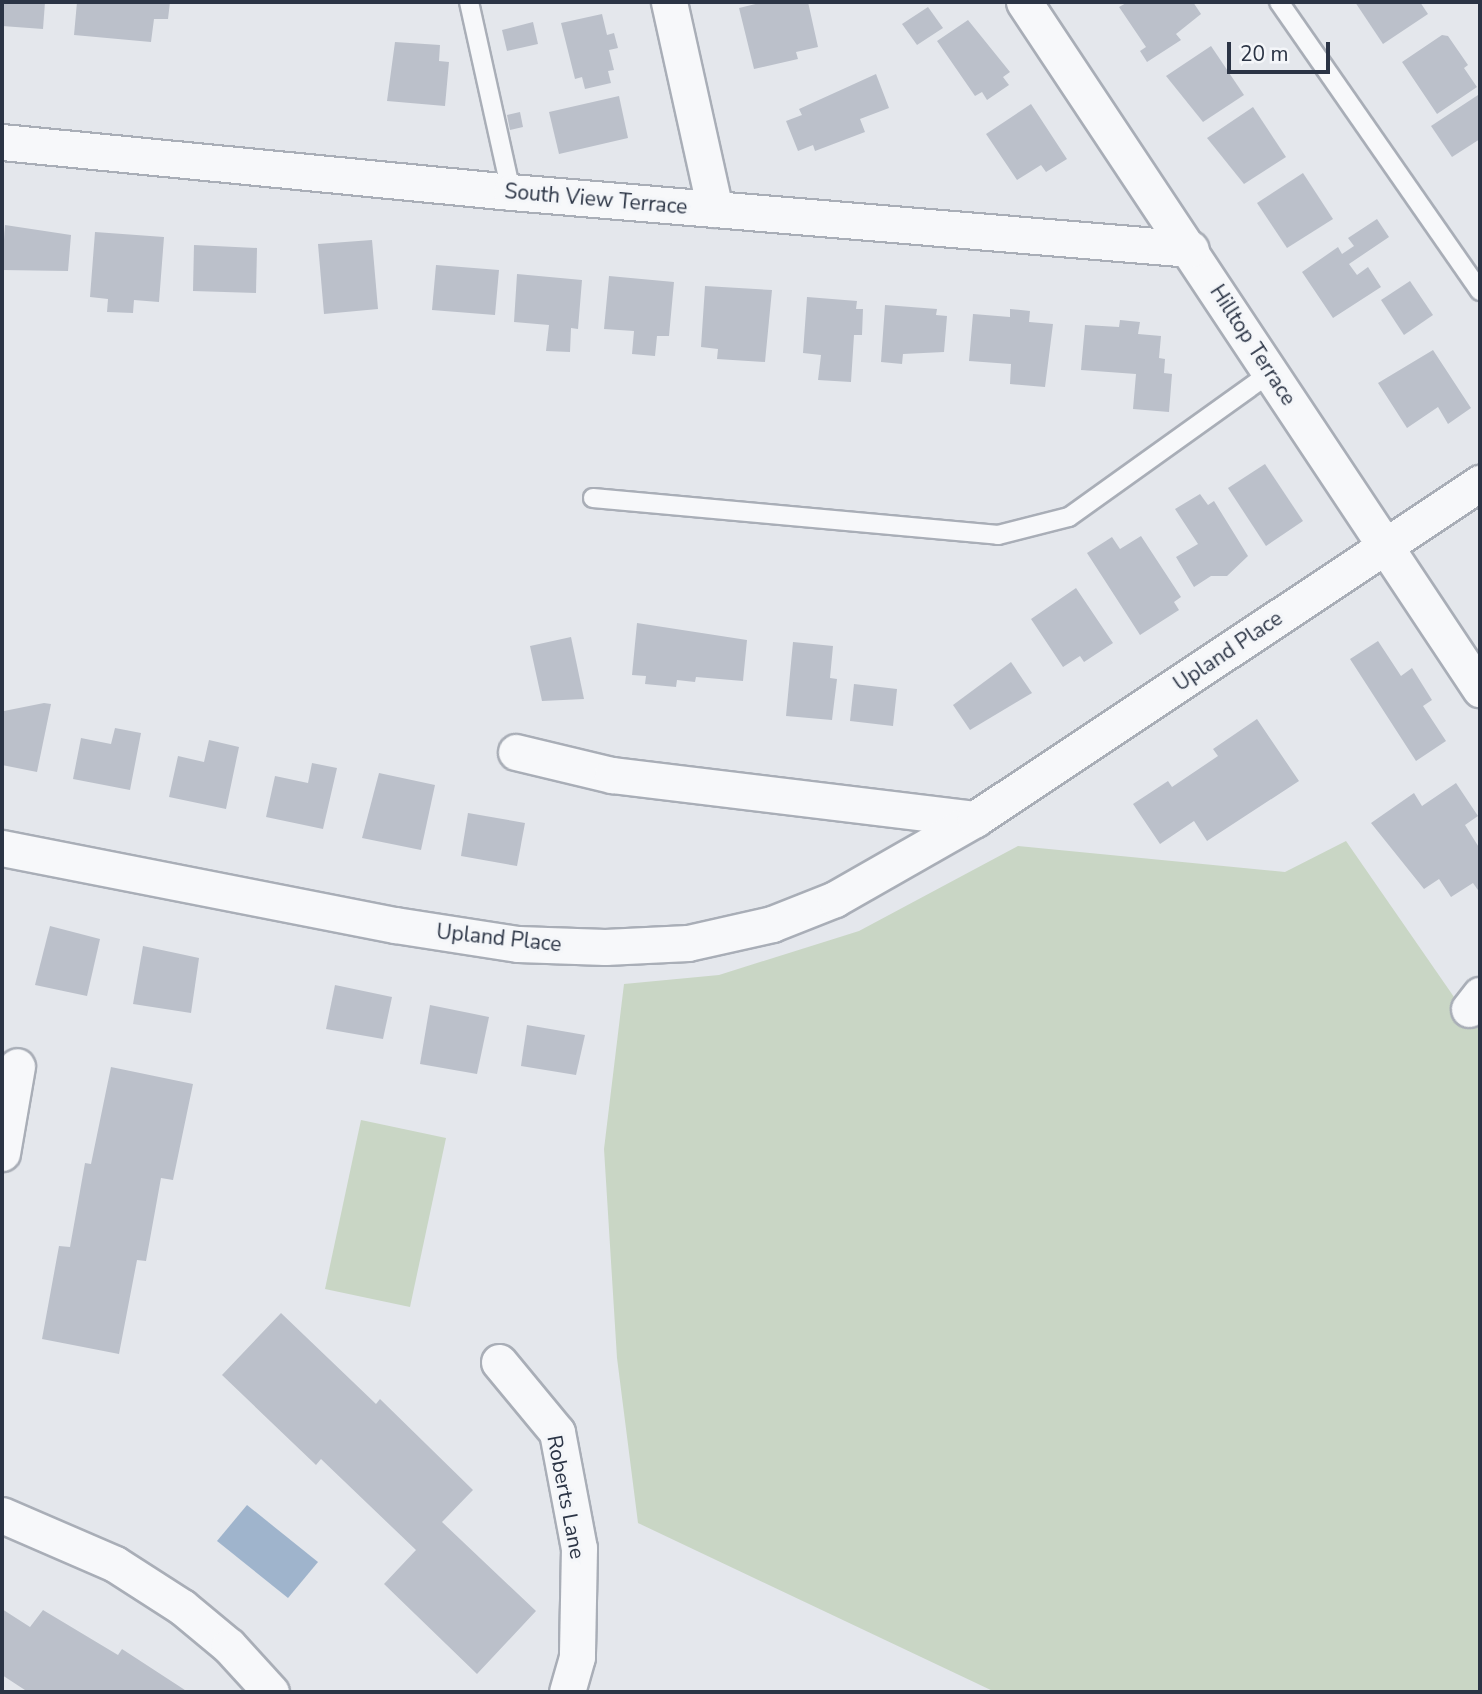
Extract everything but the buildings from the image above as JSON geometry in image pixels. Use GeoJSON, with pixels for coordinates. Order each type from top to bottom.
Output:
{"type":"FeatureCollection","features":[{"type":"Feature","properties":{"kind":"street"},"geometry":{"type":"LineString","coordinates":[[669,2],[715,209]]}},
{"type":"Feature","properties":{"kind":"street","name":"Hilltop Terrace"},"geometry":{"type":"LineString","coordinates":[[1024,2],[1191,249],[1480,689]]}},
{"type":"Feature","properties":{"kind":"street","name":"South View Terrace"},"geometry":{"type":"LineString","coordinates":[[2,142],[511,192],[1191,249]]}},
{"type":"Feature","properties":{"kind":"street","name":"Upland Place"},"geometry":{"type":"LineString","coordinates":[[2,848],[395,925],[518,944],[605,947],[688,943],[772,924],[835,899],[975,819],[1480,483]]}},
{"type":"Feature","properties":{"kind":"street"},"geometry":{"type":"LineString","coordinates":[[516,752],[612,775],[975,819]]}},
{"type":"Feature","properties":{"kind":"street"},"geometry":{"type":"LineString","coordinates":[[2,1153],[17,1066]]}},
{"type":"Feature","properties":{"kind":"street","name":"Roberts Lane"},"geometry":{"type":"LineString","coordinates":[[499,1362],[557,1432],[579,1548],[577,1657],[566,1692]]}},
{"type":"Feature","properties":{"kind":"street"},"geometry":{"type":"LineString","coordinates":[[2,1515],[116,1564],[160,1593],[229,1646],[271,1692]]}},
{"type":"Feature","properties":{"kind":"lane"},"geometry":{"type":"LineString","coordinates":[[469,2],[511,192]]}},
{"type":"Feature","properties":{"kind":"lane"},"geometry":{"type":"LineString","coordinates":[[1279,2],[1480,291]]}},
{"type":"Feature","properties":{"kind":"lane"},"geometry":{"type":"LineString","coordinates":[[593,498],[998,535],[1069,517],[1270,373]]}},
{"type":"Feature","properties":{"kind":"green space"},"geometry":{"type":"Polygon","coordinates":[[[1346,841],[1454,997],[1480,1018],[1480,1692],[995,1692],[638,1523],[617,1358],[604,1149],[624,984],[719,975],[859,931],[1018,846],[1285,872],[1346,841]]]}},
{"type":"Feature","properties":{"kind":"green space"},"geometry":{"type":"Polygon","coordinates":[[[361,1120],[446,1138],[410,1307],[325,1289],[361,1120]]]}},
{"type":"Feature","properties":{"kind":"water"},"geometry":{"type":"Polygon","coordinates":[[[247,1505],[318,1562],[288,1598],[217,1541],[247,1505]]]}}]}
